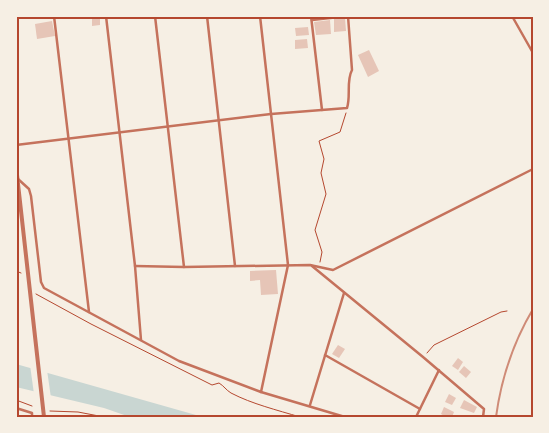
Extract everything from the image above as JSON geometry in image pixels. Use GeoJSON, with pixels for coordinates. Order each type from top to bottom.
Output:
{"type":"FeatureCollection","features":[{"type":"Feature","properties":{"kind":"street"},"geometry":{"type":"LineString","coordinates":[[54,16],[89,312]]}},
{"type":"Feature","properties":{"kind":"street"},"geometry":{"type":"LineString","coordinates":[[106,16],[135,266],[141,340]]}},
{"type":"Feature","properties":{"kind":"street"},"geometry":{"type":"LineString","coordinates":[[155,16],[184,267]]}},
{"type":"Feature","properties":{"kind":"street"},"geometry":{"type":"LineString","coordinates":[[207,16],[235,266]]}},
{"type":"Feature","properties":{"kind":"street"},"geometry":{"type":"LineString","coordinates":[[260,16],[288,265],[261,392]]}},
{"type":"Feature","properties":{"kind":"street"},"geometry":{"type":"LineString","coordinates":[[311,16],[322,110]]}},
{"type":"Feature","properties":{"kind":"street"},"geometry":{"type":"LineString","coordinates":[[16,145],[271,114],[347,108],[350,98],[350,75],[352,70],[348,16],[312,20]]}},
{"type":"Feature","properties":{"kind":"street"},"geometry":{"type":"LineString","coordinates":[[512,16],[533,53]]}},
{"type":"Feature","properties":{"kind":"street"},"geometry":{"type":"LineString","coordinates":[[16,166],[44,417]]}},
{"type":"Feature","properties":{"kind":"street"},"geometry":{"type":"LineString","coordinates":[[135,266],[310,265],[333,270],[533,169]]}},
{"type":"Feature","properties":{"kind":"street"},"geometry":{"type":"LineString","coordinates":[[17,179],[29,189],[31,196],[41,282],[44,288],[179,361],[261,392],[345,417]]}},
{"type":"Feature","properties":{"kind":"street"},"geometry":{"type":"LineString","coordinates":[[310,265],[484,409],[484,417]]}},
{"type":"Feature","properties":{"kind":"street"},"geometry":{"type":"LineString","coordinates":[[310,406],[344,292]]}},
{"type":"Feature","properties":{"kind":"street"},"geometry":{"type":"LineString","coordinates":[[325,355],[420,408]]}},
{"type":"Feature","properties":{"kind":"street"},"geometry":{"type":"LineString","coordinates":[[416,417],[439,370]]}},
{"type":"Feature","properties":{"kind":"street"},"geometry":{"type":"LineString","coordinates":[[16,408],[32,412],[32,417]]}},
{"type":"Feature","properties":{"kind":"path"},"geometry":{"type":"LineString","coordinates":[[320,267],[322,252],[315,230],[326,194],[321,173],[324,160],[319,141],[340,132],[347,108]]}},
{"type":"Feature","properties":{"kind":"path"},"geometry":{"type":"LineString","coordinates":[[16,271],[23,273]]}},
{"type":"Feature","properties":{"kind":"path"},"geometry":{"type":"LineString","coordinates":[[423,357],[434,345],[506,311]]}},
{"type":"Feature","properties":{"kind":"path"},"geometry":{"type":"LineString","coordinates":[[16,400],[32,406]]}},
{"type":"Feature","properties":{"kind":"path"},"geometry":{"type":"LineString","coordinates":[[50,411],[78,412],[104,417]]}},
{"type":"Feature","properties":{"kind":"shaded area"},"geometry":{"type":"Polygon","coordinates":[[[16,364],[203,417],[130,417],[104,408],[16,387],[16,364]]]}},
{"type":"Feature","properties":{"kind":"pier"},"geometry":{"type":"Polygon","coordinates":[[[30,365],[47,370],[51,398],[34,394],[30,365]]]}},
{"type":"Feature","properties":{"kind":"building"},"geometry":{"type":"Polygon","coordinates":[[[92,16],[100,16],[100,25],[92,26],[92,16]]]}},
{"type":"Feature","properties":{"kind":"building"},"geometry":{"type":"Polygon","coordinates":[[[345,18],[346,31],[334,32],[334,19],[345,18]]]}},
{"type":"Feature","properties":{"kind":"building"},"geometry":{"type":"Polygon","coordinates":[[[330,20],[331,34],[316,35],[314,22],[330,20]]]}},
{"type":"Feature","properties":{"kind":"building"},"geometry":{"type":"Polygon","coordinates":[[[52,21],[55,36],[37,39],[35,24],[52,21]]]}},
{"type":"Feature","properties":{"kind":"building"},"geometry":{"type":"Polygon","coordinates":[[[308,27],[309,35],[296,36],[295,28],[308,27]]]}},
{"type":"Feature","properties":{"kind":"building"},"geometry":{"type":"Polygon","coordinates":[[[307,39],[308,48],[295,49],[295,40],[307,39]]]}},
{"type":"Feature","properties":{"kind":"building"},"geometry":{"type":"Polygon","coordinates":[[[369,50],[379,71],[368,77],[358,55],[369,50]]]}},
{"type":"Feature","properties":{"kind":"building"},"geometry":{"type":"Polygon","coordinates":[[[276,270],[278,294],[261,295],[260,280],[250,281],[250,271],[276,270]]]}},
{"type":"Feature","properties":{"kind":"building"},"geometry":{"type":"Polygon","coordinates":[[[338,345],[345,349],[339,358],[332,354],[338,345]]]}},
{"type":"Feature","properties":{"kind":"building"},"geometry":{"type":"Polygon","coordinates":[[[458,358],[463,362],[458,370],[452,366],[458,358]]]}},
{"type":"Feature","properties":{"kind":"building"},"geometry":{"type":"Polygon","coordinates":[[[464,366],[471,372],[466,378],[459,372],[464,366]]]}},
{"type":"Feature","properties":{"kind":"building"},"geometry":{"type":"Polygon","coordinates":[[[449,394],[456,398],[452,405],[445,402],[449,394]]]}},
{"type":"Feature","properties":{"kind":"building"},"geometry":{"type":"Polygon","coordinates":[[[464,400],[477,407],[474,413],[460,408],[464,400]]]}},
{"type":"Feature","properties":{"kind":"building"},"geometry":{"type":"Polygon","coordinates":[[[444,407],[454,412],[452,417],[446,417],[441,414],[444,407]]]}},
{"type":"Feature","properties":{"kind":"railway"},"geometry":{"type":"LineString","coordinates":[[496,417],[509,361],[533,309]]}}]}
